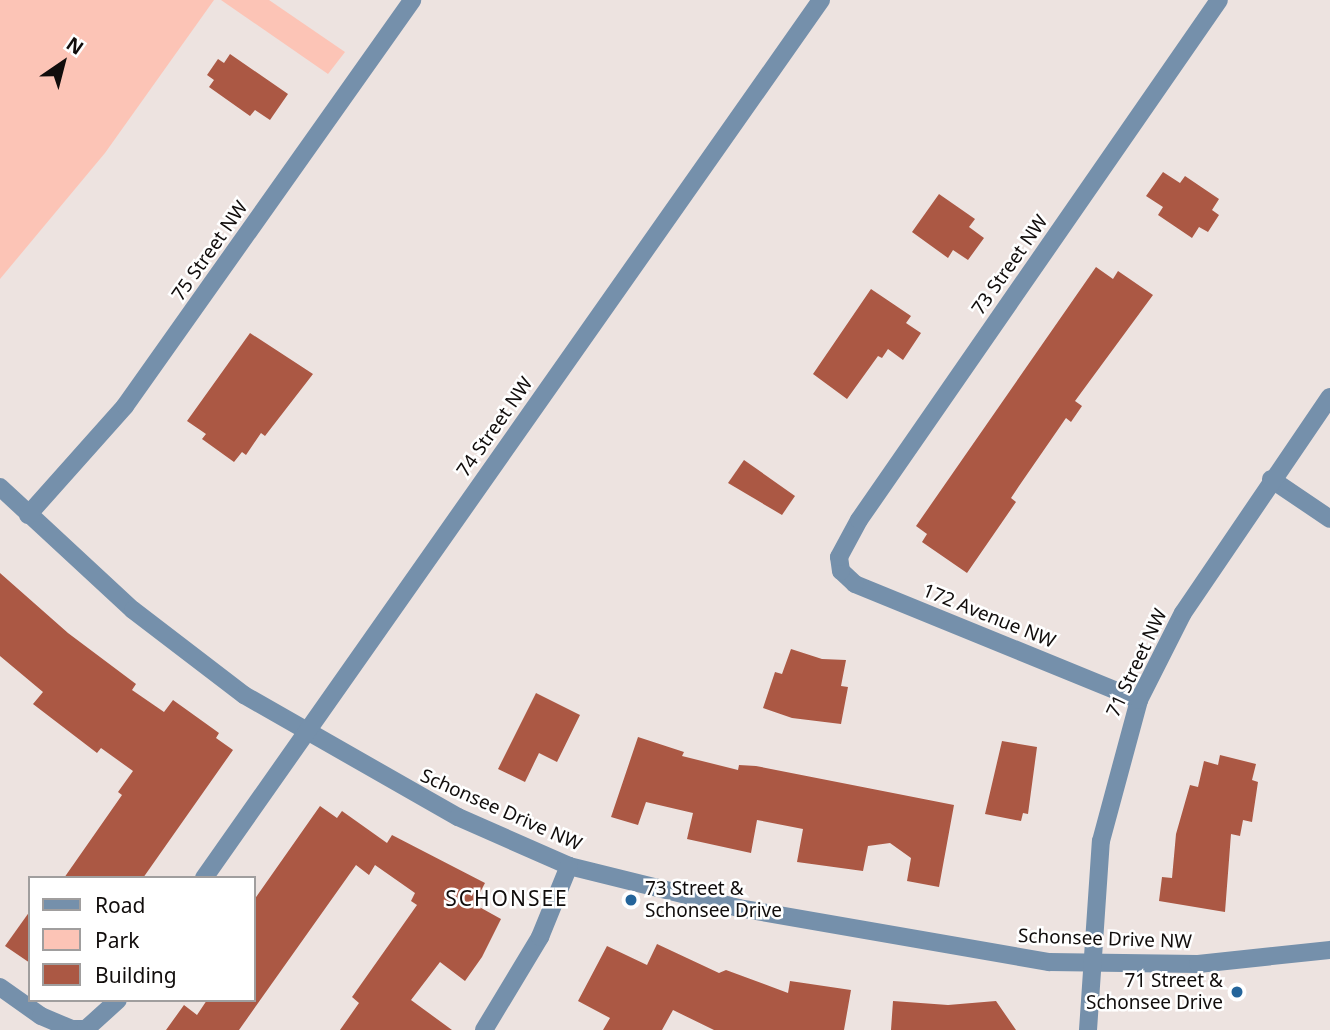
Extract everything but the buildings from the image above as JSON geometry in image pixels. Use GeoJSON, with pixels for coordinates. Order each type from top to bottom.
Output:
{"type":"FeatureCollection","features":[{"type":"Feature","properties":{"kind":"street","name":"75 Street NW"},"geometry":{"type":"LineString","coordinates":[[28,514],[125,406],[412,0]]}},
{"type":"Feature","properties":{"kind":"street","name":"74 Street NW"},"geometry":{"type":"LineString","coordinates":[[205,876],[821,0]]}},
{"type":"Feature","properties":{"kind":"street","name":"73 Street NW"},"geometry":{"type":"LineString","coordinates":[[839,557],[866,510],[1219,0]]}},
{"type":"Feature","properties":{"kind":"street","name":"71 Street NW"},"geometry":{"type":"LineString","coordinates":[[1088,1030],[1090,964],[1101,841],[1139,700],[1183,613],[1271,479],[1330,397]]}},
{"type":"Feature","properties":{"kind":"street"},"geometry":{"type":"LineString","coordinates":[[1271,479],[1330,519]]}},
{"type":"Feature","properties":{"kind":"street","name":"Schonsee Drive NW"},"geometry":{"type":"LineString","coordinates":[[0,486],[143,618],[244,695],[306,733],[458,817],[569,866],[739,908],[990,954],[1090,964],[1198,964],[1330,950]]}},
{"type":"Feature","properties":{"kind":"street","name":"172 Avenue NW"},"geometry":{"type":"LineString","coordinates":[[839,557],[841,571],[855,583],[1139,700]]}},
{"type":"Feature","properties":{"kind":"street"},"geometry":{"type":"LineString","coordinates":[[484,1030],[540,937],[569,866]]}},
{"type":"Feature","properties":{"kind":"street"},"geometry":{"type":"LineString","coordinates":[[0,987],[54,1024],[86,1029],[116,1002]]}},
{"type":"Feature","properties":{"kind":"green space"},"geometry":{"type":"Polygon","coordinates":[[[0,0],[214,0],[105,153],[0,279],[0,0]]]}},
{"type":"Feature","properties":{"kind":"green space"},"geometry":{"type":"Polygon","coordinates":[[[221,0],[269,0],[345,52],[328,74],[221,0]]]}},
{"type":"Feature","properties":{"kind":"place","name":"73 Street & Schonsee Drive"},"geometry":{"type":"Point","coordinates":[631,900]}},
{"type":"Feature","properties":{"kind":"place","name":"71 Street & Schonsee Drive"},"geometry":{"type":"Point","coordinates":[1237,992]}},
{"type":"Feature","properties":{"kind":"district","name":"SCHONSEE"},"geometry":{"type":"Point","coordinates":[507,898]}}]}
